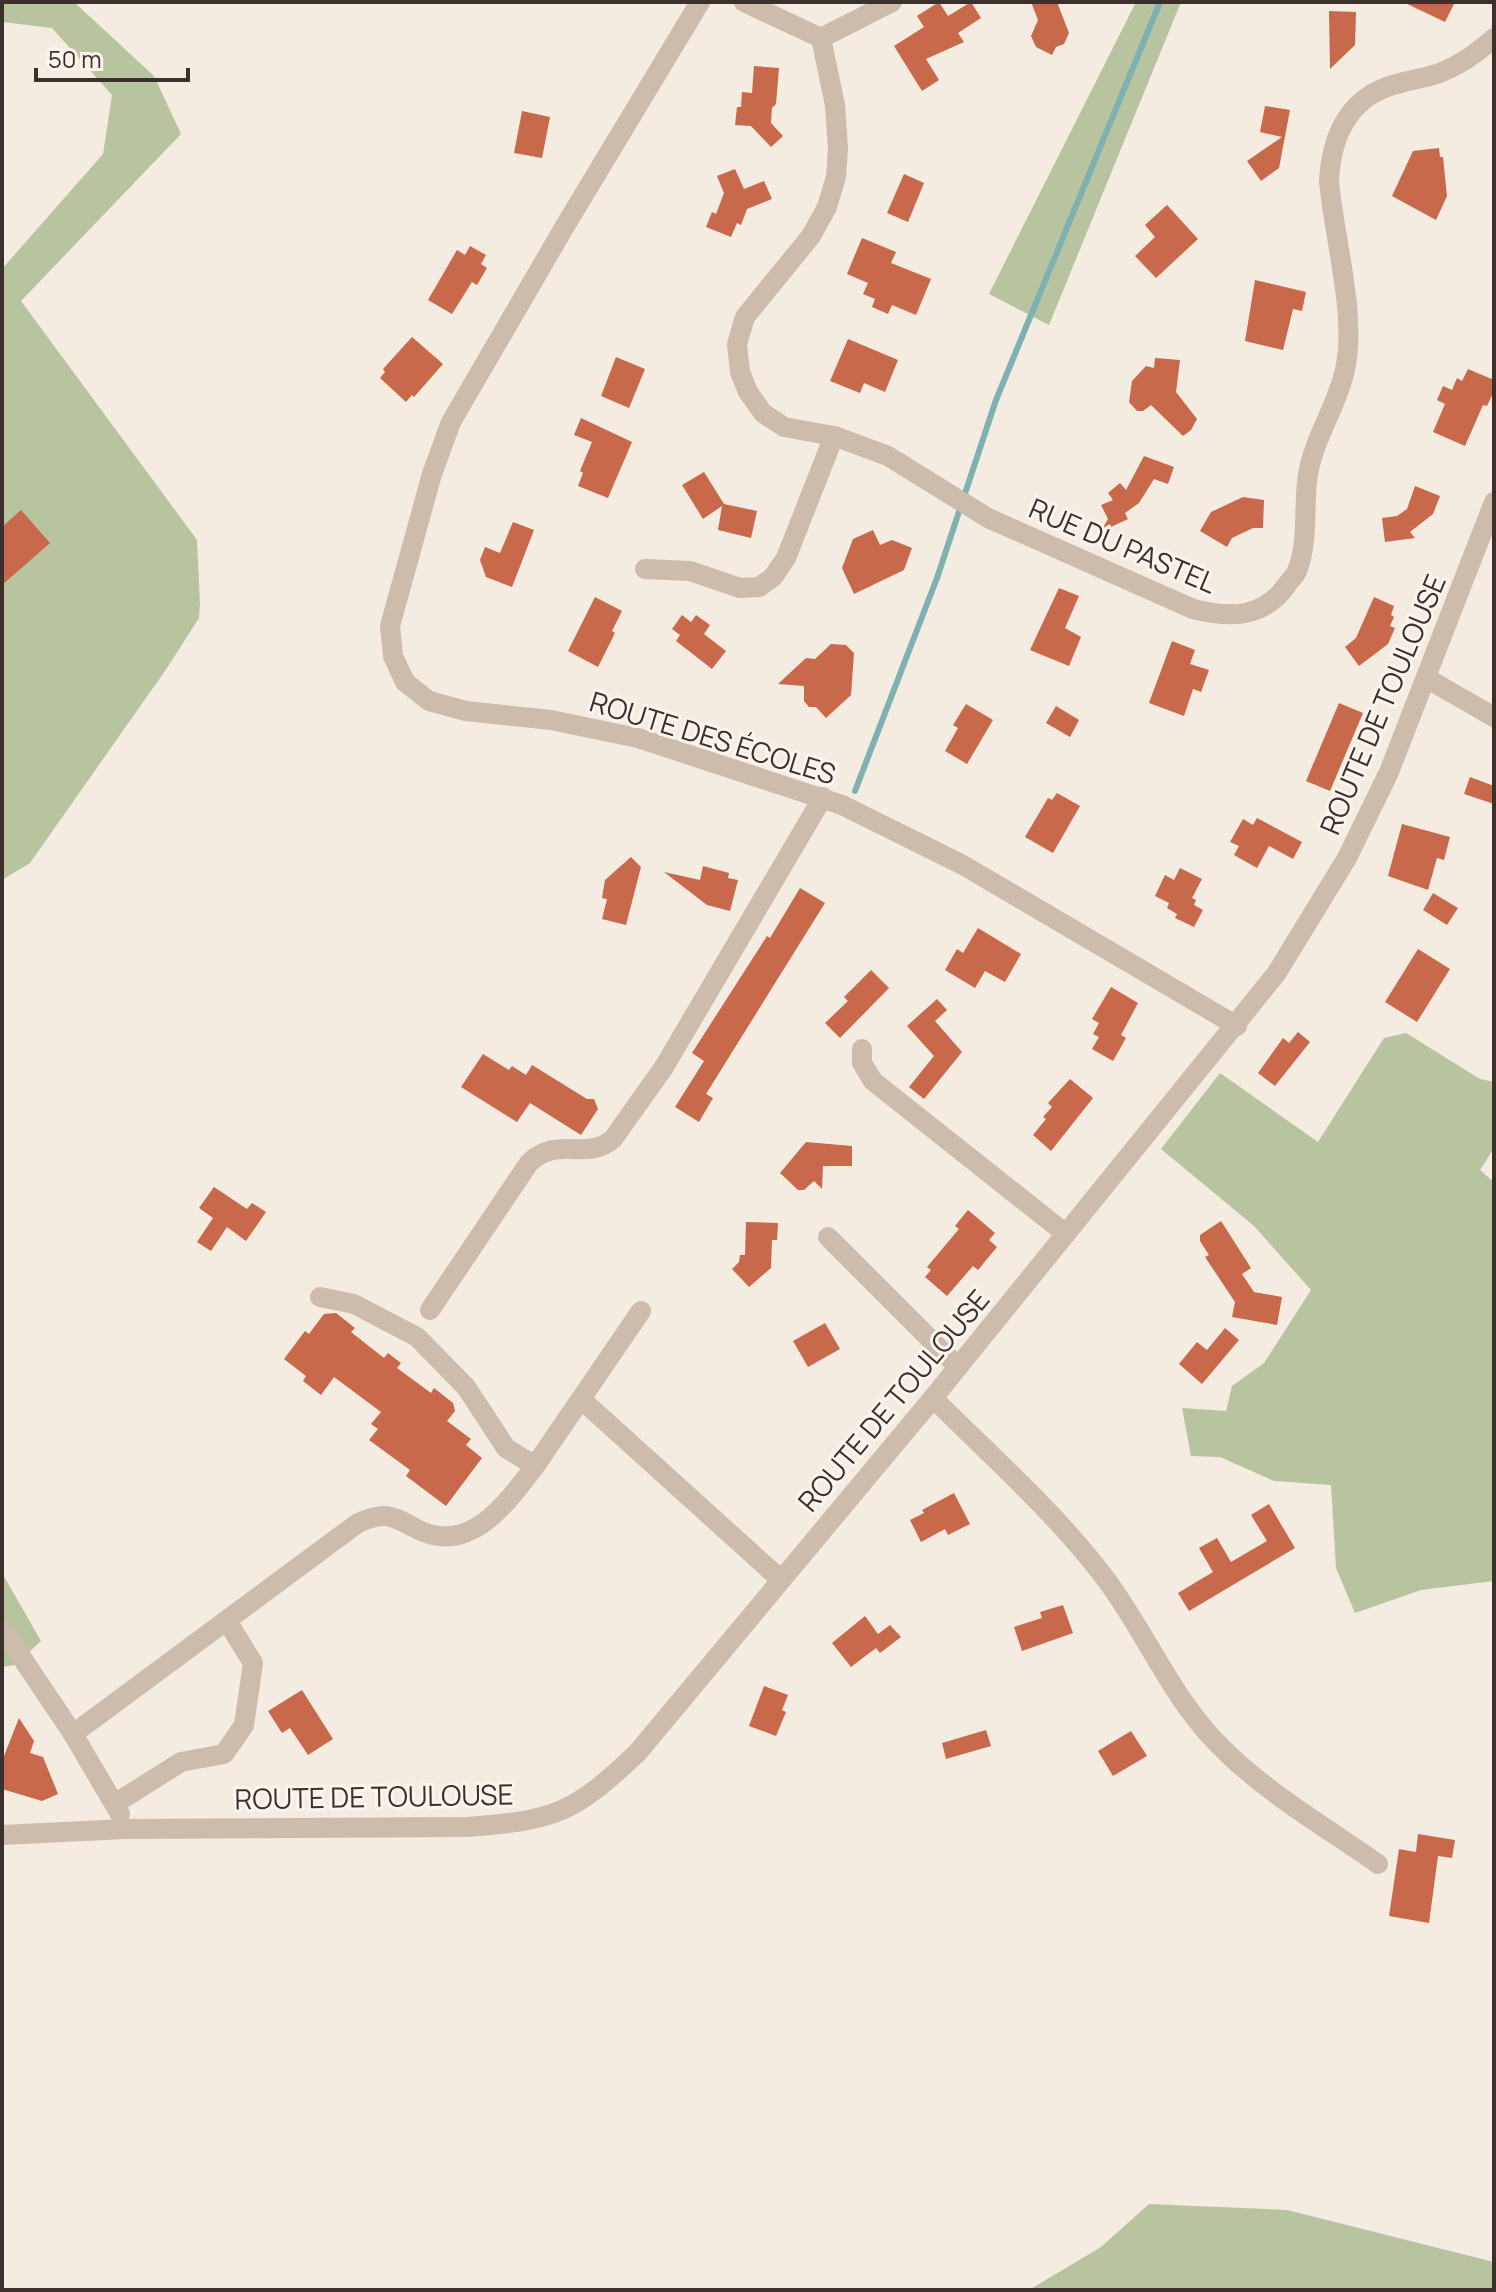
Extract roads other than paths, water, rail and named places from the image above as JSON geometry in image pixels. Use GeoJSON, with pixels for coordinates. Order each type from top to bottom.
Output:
{"type":"FeatureCollection","features":[{"type":"Feature","properties":{"kind":"street","name":"ROUTE DES ÉCOLES"},"geometry":{"type":"LineString","coordinates":[[700,2],[451,422],[432,474],[390,626],[393,656],[405,682],[429,701],[466,711],[551,720],[638,738],[823,797],[963,865],[1237,1026]]}},
{"type":"Feature","properties":{"kind":"street"},"geometry":{"type":"LineString","coordinates":[[744,2],[821,38],[892,2]]}},
{"type":"Feature","properties":{"kind":"street","name":"RUE DU PASTEL"},"geometry":{"type":"LineString","coordinates":[[821,38],[835,105],[836,177],[827,207],[816,226],[745,317],[737,344],[740,372],[748,392],[763,413],[784,427],[834,436],[888,456],[972,510],[1193,609],[1240,616],[1264,608],[1297,571],[1303,539],[1308,470],[1345,370],[1349,338],[1329,181],[1330,156],[1337,133],[1349,114],[1367,96],[1388,86],[1441,73],[1474,56],[1494,38]]}},
{"type":"Feature","properties":{"kind":"street"},"geometry":{"type":"LineString","coordinates":[[645,569],[690,571],[740,588],[759,587],[773,577],[786,558],[834,436]]}},
{"type":"Feature","properties":{"kind":"street","name":"ROUTE DE TOULOUSE"},"geometry":{"type":"LineString","coordinates":[[2,1835],[125,1829],[467,1827],[548,1817],[573,1807],[603,1786],[638,1752],[933,1398],[1237,1026],[1284,962],[1347,858],[1389,772],[1426,678],[1489,535],[1494,502]]}},
{"type":"Feature","properties":{"kind":"street"},"geometry":{"type":"LineString","coordinates":[[1426,678],[1494,717]]}},
{"type":"Feature","properties":{"kind":"street"},"geometry":{"type":"LineString","coordinates":[[430,1310],[529,1163],[540,1152],[554,1148],[602,1148],[613,1139],[664,1067],[823,797]]}},
{"type":"Feature","properties":{"kind":"street"},"geometry":{"type":"LineString","coordinates":[[862,1049],[862,1063],[873,1081],[1066,1234]]}},
{"type":"Feature","properties":{"kind":"street"},"geometry":{"type":"LineString","coordinates":[[828,1237],[958,1367]]}},
{"type":"Feature","properties":{"kind":"street"},"geometry":{"type":"LineString","coordinates":[[320,1297],[354,1304],[417,1337],[466,1387],[506,1448],[535,1466]]}},
{"type":"Feature","properties":{"kind":"street"},"geometry":{"type":"LineString","coordinates":[[73,1734],[358,1523],[376,1515],[396,1516],[424,1532],[440,1535],[463,1533],[480,1526],[506,1504],[535,1466],[641,1311]]}},
{"type":"Feature","properties":{"kind":"street"},"geometry":{"type":"LineString","coordinates":[[933,1398],[1059,1525],[1103,1576],[1147,1639],[1195,1719],[1219,1745],[1251,1774],[1378,1864]]}},
{"type":"Feature","properties":{"kind":"street"},"geometry":{"type":"LineString","coordinates":[[582,1400],[780,1579]]}},
{"type":"Feature","properties":{"kind":"street"},"geometry":{"type":"LineString","coordinates":[[116,1803],[181,1762],[224,1754],[244,1725],[253,1663],[227,1621]]}},
{"type":"Feature","properties":{"kind":"street"},"geometry":{"type":"LineString","coordinates":[[2,1628],[116,1803],[125,1829]]}},
{"type":"Feature","properties":{"kind":"waterway"},"geometry":{"type":"LineString","coordinates":[[855,791],[937,578],[996,400],[1160,2]]}}]}
